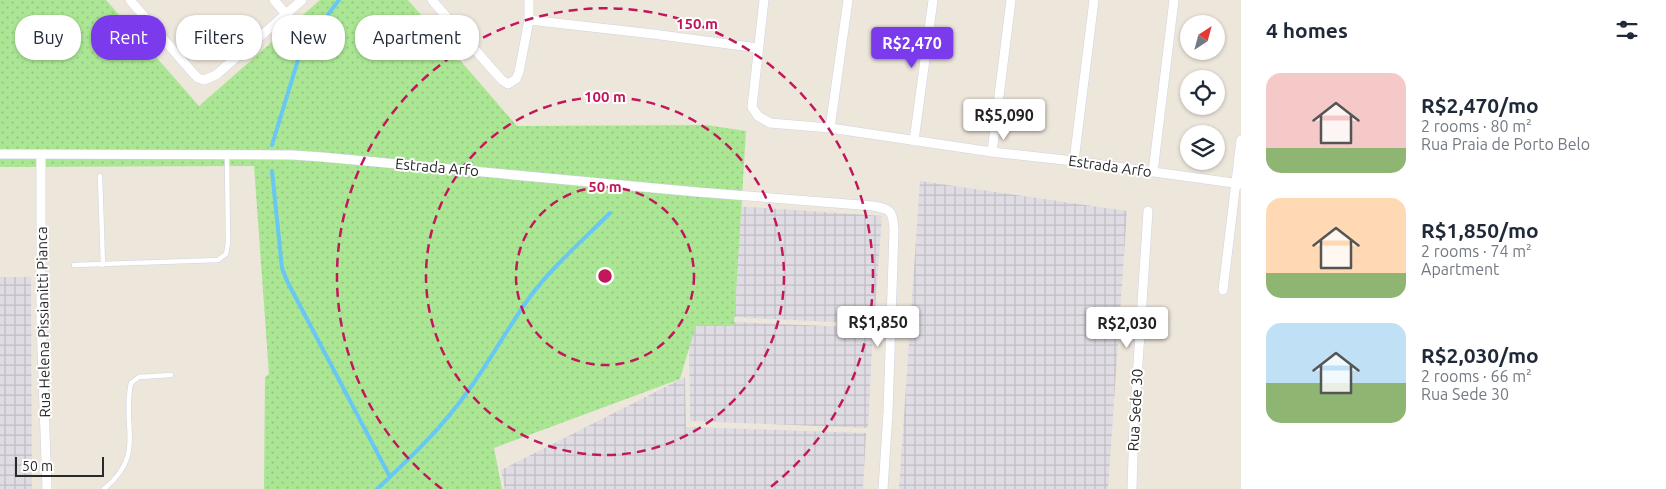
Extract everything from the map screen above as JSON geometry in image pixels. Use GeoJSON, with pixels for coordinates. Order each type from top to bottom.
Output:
{"type":"FeatureCollection","features":[{"type":"Feature","properties":{"kind":"street"},"geometry":{"type":"LineString","coordinates":[[130,0],[201,80],[210,79],[235,60],[302,0]]}},
{"type":"Feature","properties":{"kind":"street"},"geometry":{"type":"LineString","coordinates":[[274,0],[286,14]]}},
{"type":"Feature","properties":{"kind":"street"},"geometry":{"type":"LineString","coordinates":[[432,0],[502,80],[508,84],[516,79],[519,72],[529,20],[530,0]]}},
{"type":"Feature","properties":{"kind":"street"},"geometry":{"type":"LineString","coordinates":[[529,20],[758,48],[764,0]]}},
{"type":"Feature","properties":{"kind":"street"},"geometry":{"type":"LineString","coordinates":[[830,128],[848,0]]}},
{"type":"Feature","properties":{"kind":"street"},"geometry":{"type":"LineString","coordinates":[[914,141],[933,0]]}},
{"type":"Feature","properties":{"kind":"street"},"geometry":{"type":"LineString","coordinates":[[992,152],[1011,0]]}},
{"type":"Feature","properties":{"kind":"street"},"geometry":{"type":"LineString","coordinates":[[1074,161],[1094,0]]}},
{"type":"Feature","properties":{"kind":"street"},"geometry":{"type":"LineString","coordinates":[[1153,172],[1174,0]]}},
{"type":"Feature","properties":{"kind":"street","name":"Estrada Arfo"},"geometry":{"type":"LineString","coordinates":[[758,48],[752,107],[758,116],[770,123],[830,128],[992,152],[1238,183]]}},
{"type":"Feature","properties":{"kind":"street"},"geometry":{"type":"LineString","coordinates":[[1223,290],[1238,183],[1241,140]]}},
{"type":"Feature","properties":{"kind":"street","name":"Estrada Arfo"},"geometry":{"type":"LineString","coordinates":[[0,154],[293,155],[887,208],[893,218],[894,230],[888,412],[883,489]]}},
{"type":"Feature","properties":{"kind":"street","name":"Rua Helena Pissianitti Pianca"},"geometry":{"type":"LineString","coordinates":[[41,155],[41,321],[47,489]]}},
{"type":"Feature","properties":{"kind":"street","name":"Rua Sede 30"},"geometry":{"type":"LineString","coordinates":[[1132,489],[1134,425],[1148,211]]}},
{"type":"Feature","properties":{"kind":"lane"},"geometry":{"type":"LineString","coordinates":[[74,266],[207,262],[218,260],[226,254],[228,244],[227,156]]}},
{"type":"Feature","properties":{"kind":"lane"},"geometry":{"type":"LineString","coordinates":[[100,176],[103,265]]}},
{"type":"Feature","properties":{"kind":"lane"},"geometry":{"type":"LineString","coordinates":[[104,489],[122,471],[127,462],[130,447],[131,383],[139,377],[171,376]]}},
{"type":"Feature","properties":{"kind":"shaded area"},"geometry":{"type":"Polygon","coordinates":[[[920,181],[1127,211],[1108,489],[899,489],[920,181]]]}},
{"type":"Feature","properties":{"kind":"shaded area"},"geometry":{"type":"Polygon","coordinates":[[[693,203],[882,216],[874,324],[690,315],[693,203]]]}},
{"type":"Feature","properties":{"kind":"shaded area"},"geometry":{"type":"Polygon","coordinates":[[[0,277],[31,277],[32,489],[0,489],[0,277]]]}},
{"type":"Feature","properties":{"kind":"shaded area"},"geometry":{"type":"Polygon","coordinates":[[[689,320],[873,328],[868,428],[690,421],[689,320]]]}},
{"type":"Feature","properties":{"kind":"shaded area"},"geometry":{"type":"Polygon","coordinates":[[[685,377],[686,427],[866,433],[863,489],[505,489],[501,470],[685,377]]]}},
{"type":"Feature","properties":{"kind":"green space"},"geometry":{"type":"Polygon","coordinates":[[[0,0],[106,0],[119,15],[91,15],[91,60],[159,60],[199,106],[252,60],[262,60],[262,51],[272,42],[272,60],[345,60],[345,15],[303,15],[320,0],[408,0],[421,15],[355,15],[355,60],[460,60],[517,126],[706,125],[746,131],[734,326],[696,325],[680,379],[494,448],[502,489],[264,489],[265,377],[269,374],[254,166],[0,167],[0,0]]]}},
{"type":"Feature","properties":{"kind":"waterway"},"geometry":{"type":"LineString","coordinates":[[272,145],[298,60],[313,34],[339,0]]}},
{"type":"Feature","properties":{"kind":"waterway"},"geometry":{"type":"LineString","coordinates":[[272,171],[282,268],[287,281],[390,477]]}},
{"type":"Feature","properties":{"kind":"waterway"},"geometry":{"type":"LineString","coordinates":[[377,489],[413,454],[458,405],[529,298],[558,265],[610,213]]}}]}
